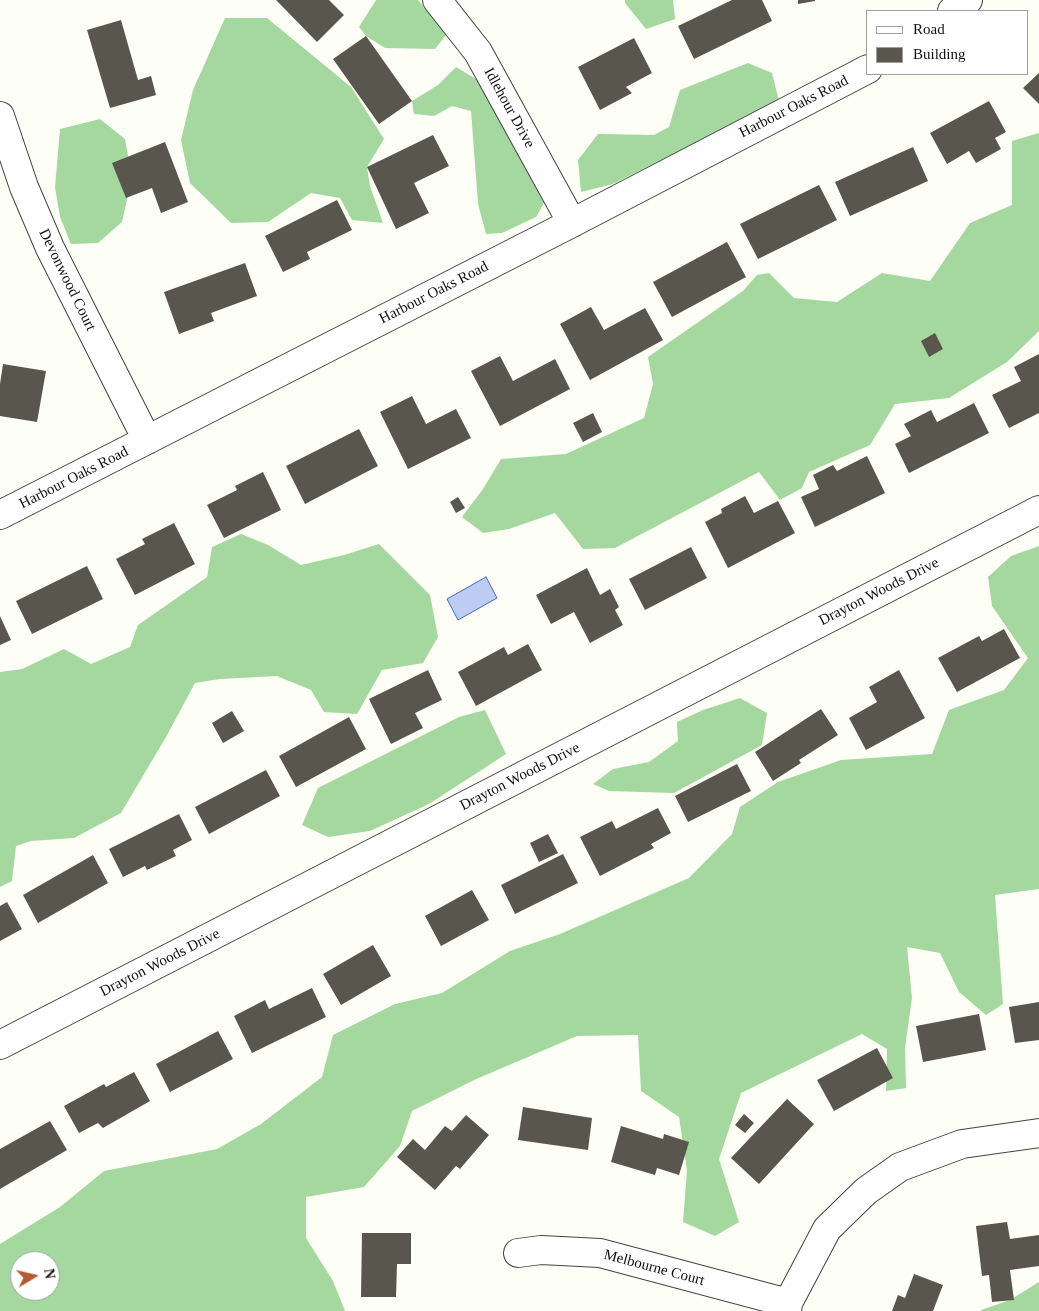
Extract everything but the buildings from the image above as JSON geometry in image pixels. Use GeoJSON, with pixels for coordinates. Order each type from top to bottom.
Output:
{"type":"FeatureCollection","features":[{"type":"Feature","properties":{"kind":"street","name":"Idlehour Drive"},"geometry":{"type":"LineString","coordinates":[[437,0],[478,52],[572,222]]}},
{"type":"Feature","properties":{"kind":"street"},"geometry":{"type":"LineString","coordinates":[[953,10],[968,0]]}},
{"type":"Feature","properties":{"kind":"street","name":"Harbour Oaks Road"},"geometry":{"type":"LineString","coordinates":[[0,516],[866,70]]}},
{"type":"Feature","properties":{"kind":"street","name":"Devonwood Court"},"geometry":{"type":"LineString","coordinates":[[0,116],[24,187],[50,248],[147,440]]}},
{"type":"Feature","properties":{"kind":"street","name":"Drayton Woods Drive"},"geometry":{"type":"LineString","coordinates":[[0,1045],[1039,510]]}},
{"type":"Feature","properties":{"kind":"street"},"geometry":{"type":"LineString","coordinates":[[787,1307],[827,1229],[866,1191],[900,1168],[962,1144],[1039,1133]]}},
{"type":"Feature","properties":{"kind":"street","name":"Melbourne Court"},"geometry":{"type":"LineString","coordinates":[[518,1253],[541,1250],[600,1253],[787,1307]]}},
{"type":"Feature","properties":{"kind":"green space"},"geometry":{"type":"Polygon","coordinates":[[[376,0],[418,0],[447,34],[435,49],[385,48],[366,36],[359,27],[376,0]]]}},
{"type":"Feature","properties":{"kind":"green space"},"geometry":{"type":"Polygon","coordinates":[[[625,0],[673,0],[675,19],[646,29],[625,3],[625,0]]]}},
{"type":"Feature","properties":{"kind":"green space"},"geometry":{"type":"Polygon","coordinates":[[[225,18],[267,18],[351,87],[384,139],[367,167],[370,186],[383,223],[352,220],[340,198],[311,193],[268,222],[231,223],[190,183],[181,140],[193,90],[225,18]]]}},
{"type":"Feature","properties":{"kind":"green space"},"geometry":{"type":"Polygon","coordinates":[[[748,63],[772,73],[779,101],[613,184],[581,192],[578,160],[598,134],[654,135],[669,127],[680,90],[748,63]]]}},
{"type":"Feature","properties":{"kind":"green space"},"geometry":{"type":"Polygon","coordinates":[[[456,67],[481,82],[544,203],[536,217],[502,233],[486,234],[478,204],[471,111],[452,106],[434,116],[414,114],[412,101],[438,85],[456,67]]]}},
{"type":"Feature","properties":{"kind":"green space"},"geometry":{"type":"Polygon","coordinates":[[[100,119],[125,139],[132,178],[122,222],[98,243],[71,244],[60,217],[55,187],[60,129],[100,119]]]}},
{"type":"Feature","properties":{"kind":"green space"},"geometry":{"type":"Polygon","coordinates":[[[1039,133],[1039,331],[1007,362],[949,398],[895,404],[870,445],[809,472],[802,488],[780,500],[759,472],[615,548],[583,549],[555,513],[509,529],[483,533],[462,517],[483,489],[501,459],[566,454],[644,418],[653,384],[648,357],[743,291],[757,275],[769,273],[794,298],[837,302],[882,273],[930,281],[970,223],[1012,205],[1012,141],[1039,133]]]}},
{"type":"Feature","properties":{"kind":"green space"},"geometry":{"type":"Polygon","coordinates":[[[241,534],[268,545],[301,565],[344,555],[379,544],[430,595],[438,637],[423,663],[382,670],[357,714],[324,712],[311,690],[277,676],[220,679],[195,683],[166,737],[121,813],[74,838],[31,841],[16,846],[12,881],[0,887],[0,672],[22,669],[64,649],[91,664],[130,647],[138,625],[207,577],[212,547],[241,534]]]}},
{"type":"Feature","properties":{"kind":"green space"},"geometry":{"type":"Polygon","coordinates":[[[1039,546],[1039,889],[995,895],[1003,1004],[986,1015],[959,992],[940,953],[907,947],[912,998],[905,1048],[906,1088],[886,1091],[887,1049],[862,1034],[741,1093],[719,1159],[739,1222],[715,1236],[683,1222],[687,1170],[679,1117],[641,1091],[638,1035],[577,1036],[474,1080],[412,1111],[400,1146],[364,1187],[306,1197],[306,1238],[333,1281],[345,1311],[0,1311],[0,1244],[60,1207],[104,1171],[217,1149],[261,1124],[322,1077],[333,1035],[395,1004],[442,993],[510,951],[560,934],[689,878],[732,834],[740,807],[778,782],[841,760],[932,754],[949,710],[1004,690],[1028,658],[992,606],[988,577],[1011,556],[1039,546]]]}},
{"type":"Feature","properties":{"kind":"green space"},"geometry":{"type":"Polygon","coordinates":[[[740,698],[767,713],[762,745],[674,793],[609,791],[593,784],[613,769],[649,762],[678,741],[677,722],[703,710],[740,698]]]}},
{"type":"Feature","properties":{"kind":"green space"},"geometry":{"type":"Polygon","coordinates":[[[485,710],[506,754],[429,804],[370,831],[328,837],[302,825],[318,788],[459,717],[485,710]]]}},
{"type":"Feature","properties":{"kind":"green space"},"geometry":{"type":"Polygon","coordinates":[[[1039,1282],[1039,1311],[981,1311],[1010,1300],[1039,1282]]]}},
{"type":"Feature","properties":{"kind":"water"},"geometry":{"type":"Polygon","coordinates":[[[486,577],[497,598],[458,620],[447,599],[486,577]]]}}]}
